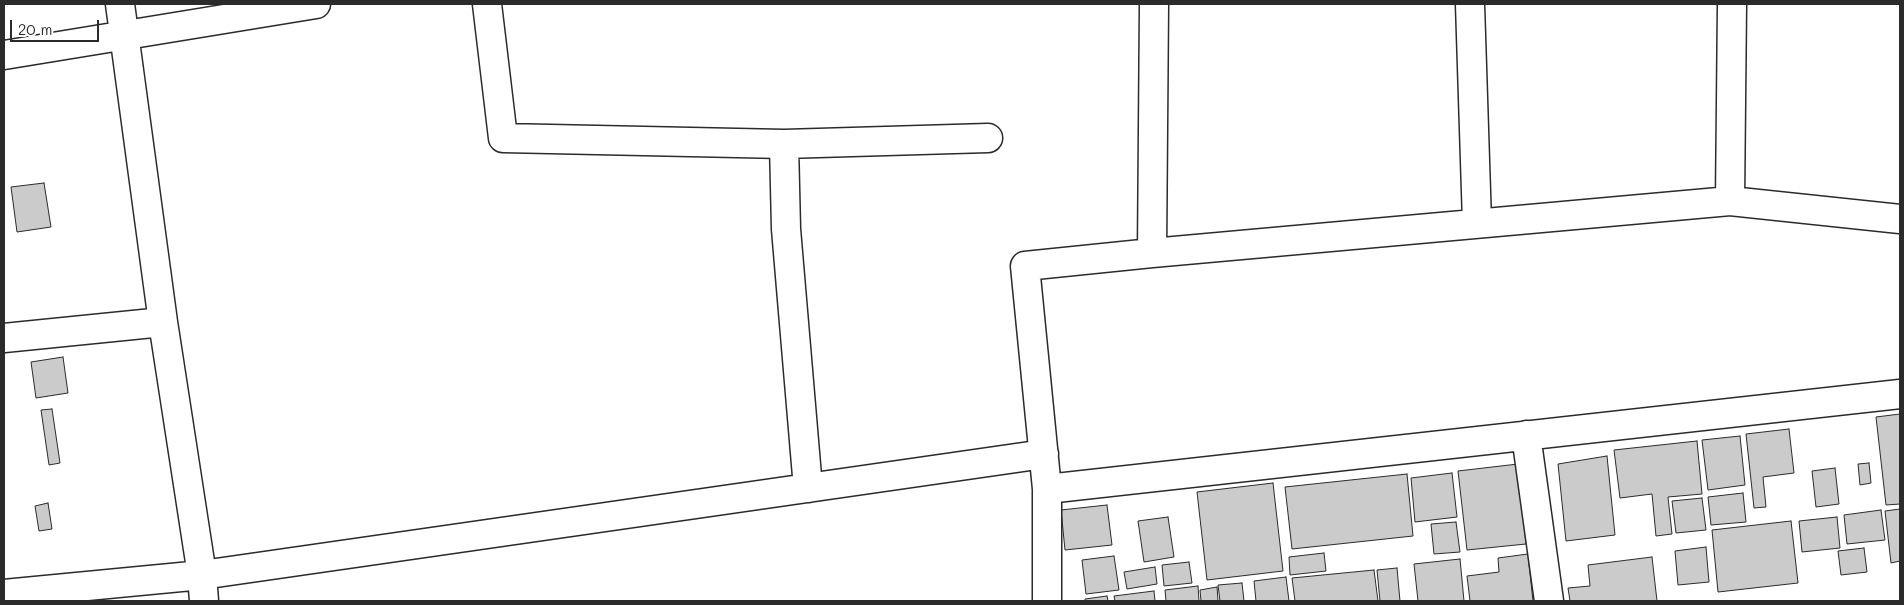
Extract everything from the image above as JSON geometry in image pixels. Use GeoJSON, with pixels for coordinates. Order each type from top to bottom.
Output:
{"type":"FeatureCollection","features":[{"type":"Feature","properties":{"kind":"street"},"geometry":{"type":"LineString","coordinates":[[120,4],[163,322],[203,588]]}},
{"type":"Feature","properties":{"kind":"street"},"geometry":{"type":"LineString","coordinates":[[4,55],[316,4]]}},
{"type":"Feature","properties":{"kind":"street"},"geometry":{"type":"LineString","coordinates":[[487,4],[503,138],[784,144],[988,138]]}},
{"type":"Feature","properties":{"kind":"street"},"geometry":{"type":"LineString","coordinates":[[1152,253],[1154,4]]}},
{"type":"Feature","properties":{"kind":"street"},"geometry":{"type":"LineString","coordinates":[[1470,4],[1477,223]]}},
{"type":"Feature","properties":{"kind":"street"},"geometry":{"type":"LineString","coordinates":[[1730,201],[1732,4]]}},
{"type":"Feature","properties":{"kind":"street"},"geometry":{"type":"LineString","coordinates":[[784,144],[786,229],[808,488]]}},
{"type":"Feature","properties":{"kind":"street"},"geometry":{"type":"LineString","coordinates":[[1047,601],[1047,489],[1025,266],[1730,201],[1900,219]]}},
{"type":"Feature","properties":{"kind":"street"},"geometry":{"type":"LineString","coordinates":[[4,338],[163,322]]}},
{"type":"Feature","properties":{"kind":"street"},"geometry":{"type":"LineString","coordinates":[[1047,489],[1900,394]]}},
{"type":"Feature","properties":{"kind":"street"},"geometry":{"type":"LineString","coordinates":[[1526,435],[1549,601]]}},
{"type":"Feature","properties":{"kind":"street"},"geometry":{"type":"LineString","coordinates":[[4,594],[203,588],[808,488],[1044,454]]}},
{"type":"Feature","properties":{"kind":"building"},"geometry":{"type":"Polygon","coordinates":[[[44,183],[51,227],[17,232],[11,187],[44,183]]]}},
{"type":"Feature","properties":{"kind":"building"},"geometry":{"type":"Polygon","coordinates":[[[63,357],[68,393],[36,398],[31,362],[63,357]]]}},
{"type":"Feature","properties":{"kind":"building"},"geometry":{"type":"Polygon","coordinates":[[[52,409],[60,463],[49,465],[41,410],[52,409]]]}},
{"type":"Feature","properties":{"kind":"building"},"geometry":{"type":"Polygon","coordinates":[[[1900,414],[1900,504],[1886,505],[1876,417],[1900,414]]]}},
{"type":"Feature","properties":{"kind":"building"},"geometry":{"type":"Polygon","coordinates":[[[1789,429],[1794,473],[1763,477],[1766,507],[1754,508],[1746,434],[1789,429]]]}},
{"type":"Feature","properties":{"kind":"building"},"geometry":{"type":"Polygon","coordinates":[[[1740,436],[1745,485],[1708,490],[1702,440],[1740,436]]]}},
{"type":"Feature","properties":{"kind":"building"},"geometry":{"type":"Polygon","coordinates":[[[1697,441],[1702,494],[1668,497],[1672,534],[1656,536],[1652,494],[1620,498],[1614,450],[1697,441]]]}},
{"type":"Feature","properties":{"kind":"building"},"geometry":{"type":"Polygon","coordinates":[[[1607,456],[1615,535],[1566,541],[1558,464],[1607,456]]]}},
{"type":"Feature","properties":{"kind":"building"},"geometry":{"type":"Polygon","coordinates":[[[1869,463],[1871,483],[1860,485],[1858,464],[1869,463]]]}},
{"type":"Feature","properties":{"kind":"building"},"geometry":{"type":"Polygon","coordinates":[[[1518,464],[1526,544],[1467,550],[1458,471],[1518,464]]]}},
{"type":"Feature","properties":{"kind":"building"},"geometry":{"type":"Polygon","coordinates":[[[1835,468],[1839,504],[1816,507],[1812,471],[1835,468]]]}},
{"type":"Feature","properties":{"kind":"building"},"geometry":{"type":"Polygon","coordinates":[[[1452,473],[1457,517],[1415,522],[1411,478],[1452,473]]]}},
{"type":"Feature","properties":{"kind":"building"},"geometry":{"type":"Polygon","coordinates":[[[1407,474],[1413,536],[1292,549],[1285,487],[1407,474]]]}},
{"type":"Feature","properties":{"kind":"building"},"geometry":{"type":"Polygon","coordinates":[[[1273,483],[1283,571],[1207,580],[1197,492],[1273,483]]]}},
{"type":"Feature","properties":{"kind":"building"},"geometry":{"type":"Polygon","coordinates":[[[1743,493],[1746,522],[1711,525],[1708,497],[1743,493]]]}},
{"type":"Feature","properties":{"kind":"building"},"geometry":{"type":"Polygon","coordinates":[[[1702,498],[1706,530],[1676,533],[1672,501],[1702,498]]]}},
{"type":"Feature","properties":{"kind":"building"},"geometry":{"type":"Polygon","coordinates":[[[48,503],[52,529],[39,531],[35,506],[48,503]]]}},
{"type":"Feature","properties":{"kind":"building"},"geometry":{"type":"Polygon","coordinates":[[[1107,505],[1112,545],[1065,550],[1061,510],[1107,505]]]}},
{"type":"Feature","properties":{"kind":"building"},"geometry":{"type":"Polygon","coordinates":[[[1900,509],[1900,561],[1891,563],[1885,511],[1900,509]]]}},
{"type":"Feature","properties":{"kind":"building"},"geometry":{"type":"Polygon","coordinates":[[[1881,510],[1885,540],[1847,544],[1844,515],[1881,510]]]}},
{"type":"Feature","properties":{"kind":"building"},"geometry":{"type":"Polygon","coordinates":[[[1168,517],[1174,557],[1144,562],[1138,521],[1168,517]]]}},
{"type":"Feature","properties":{"kind":"building"},"geometry":{"type":"Polygon","coordinates":[[[1837,517],[1840,548],[1802,552],[1799,521],[1837,517]]]}},
{"type":"Feature","properties":{"kind":"building"},"geometry":{"type":"Polygon","coordinates":[[[1791,521],[1798,583],[1718,592],[1712,530],[1791,521]]]}},
{"type":"Feature","properties":{"kind":"building"},"geometry":{"type":"Polygon","coordinates":[[[1456,522],[1460,552],[1434,554],[1431,524],[1456,522]]]}},
{"type":"Feature","properties":{"kind":"building"},"geometry":{"type":"Polygon","coordinates":[[[1706,547],[1709,582],[1678,585],[1675,551],[1706,547]]]}},
{"type":"Feature","properties":{"kind":"building"},"geometry":{"type":"Polygon","coordinates":[[[1864,548],[1867,572],[1841,575],[1838,551],[1864,548]]]}},
{"type":"Feature","properties":{"kind":"building"},"geometry":{"type":"Polygon","coordinates":[[[1324,553],[1326,571],[1290,575],[1289,557],[1324,553]]]}},
{"type":"Feature","properties":{"kind":"building"},"geometry":{"type":"Polygon","coordinates":[[[1528,554],[1533,601],[1470,601],[1467,576],[1499,572],[1498,558],[1528,554]]]}},
{"type":"Feature","properties":{"kind":"building"},"geometry":{"type":"Polygon","coordinates":[[[1114,556],[1119,590],[1086,594],[1082,560],[1114,556]]]}},
{"type":"Feature","properties":{"kind":"building"},"geometry":{"type":"Polygon","coordinates":[[[1652,557],[1657,601],[1570,601],[1568,588],[1590,586],[1588,565],[1652,557]]]}},
{"type":"Feature","properties":{"kind":"building"},"geometry":{"type":"Polygon","coordinates":[[[1460,559],[1464,601],[1418,601],[1414,564],[1460,559]]]}},
{"type":"Feature","properties":{"kind":"building"},"geometry":{"type":"Polygon","coordinates":[[[1189,562],[1192,583],[1164,586],[1162,565],[1189,562]]]}},
{"type":"Feature","properties":{"kind":"building"},"geometry":{"type":"Polygon","coordinates":[[[1155,567],[1157,584],[1127,589],[1124,572],[1155,567]]]}},
{"type":"Feature","properties":{"kind":"building"},"geometry":{"type":"Polygon","coordinates":[[[1397,568],[1400,601],[1380,601],[1377,570],[1397,568]]]}},
{"type":"Feature","properties":{"kind":"building"},"geometry":{"type":"Polygon","coordinates":[[[1374,570],[1378,601],[1295,601],[1292,578],[1374,570]]]}},
{"type":"Feature","properties":{"kind":"building"},"geometry":{"type":"Polygon","coordinates":[[[1286,577],[1289,601],[1256,601],[1254,581],[1286,577]]]}},
{"type":"Feature","properties":{"kind":"building"},"geometry":{"type":"Polygon","coordinates":[[[1242,583],[1244,601],[1220,601],[1218,585],[1242,583]]]}},
{"type":"Feature","properties":{"kind":"building"},"geometry":{"type":"Polygon","coordinates":[[[1198,586],[1199,601],[1166,601],[1165,590],[1198,586]]]}},
{"type":"Feature","properties":{"kind":"building"},"geometry":{"type":"Polygon","coordinates":[[[1217,587],[1218,601],[1201,601],[1200,590],[1217,587]]]}},
{"type":"Feature","properties":{"kind":"building"},"geometry":{"type":"Polygon","coordinates":[[[1154,591],[1155,601],[1115,601],[1114,596],[1154,591]]]}},
{"type":"Feature","properties":{"kind":"building"},"geometry":{"type":"Polygon","coordinates":[[[1107,596],[1108,601],[1085,601],[1085,599],[1107,596]]]}}]}
